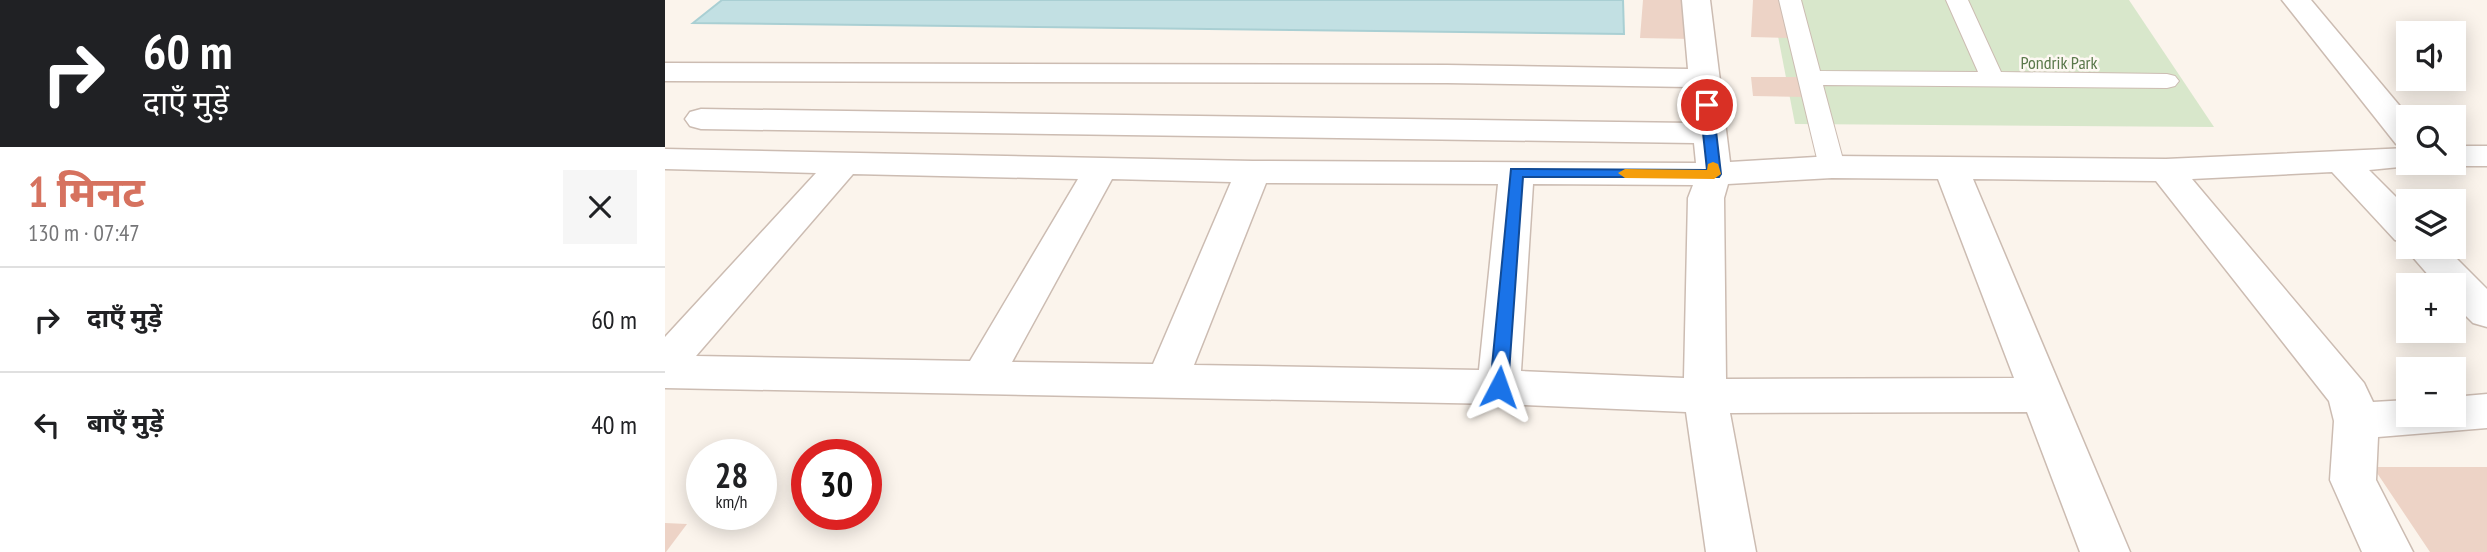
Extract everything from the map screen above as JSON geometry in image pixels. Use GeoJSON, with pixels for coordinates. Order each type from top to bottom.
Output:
{"type":"FeatureCollection","features":[{"type":"Feature","properties":{"kind":"street"},"geometry":{"type":"LineString","coordinates":[[1696,0],[1714,174],[1706,198],[1705,396],[1731,552]]}},
{"type":"Feature","properties":{"kind":"street"},"geometry":{"type":"LineString","coordinates":[[1790,0],[1832,167]]}},
{"type":"Feature","properties":{"kind":"street"},"geometry":{"type":"LineString","coordinates":[[1957,0],[1993,80]]}},
{"type":"Feature","properties":{"kind":"street"},"geometry":{"type":"LineString","coordinates":[[2296,0],[2396,122]]}},
{"type":"Feature","properties":{"kind":"street"},"geometry":{"type":"LineString","coordinates":[[665,72],[1126,72],[1704,78]]}},
{"type":"Feature","properties":{"kind":"street"},"geometry":{"type":"LineString","coordinates":[[1809,78],[2168,81]]}},
{"type":"Feature","properties":{"kind":"street"},"geometry":{"type":"LineString","coordinates":[[701,119],[1710,133]]}},
{"type":"Feature","properties":{"kind":"street"},"geometry":{"type":"LineString","coordinates":[[2466,156],[2487,156]]}},
{"type":"Feature","properties":{"kind":"street"},"geometry":{"type":"LineString","coordinates":[[665,159],[1100,170],[1714,174],[1832,167],[2166,170],[2396,159]]}},
{"type":"Feature","properties":{"kind":"street"},"geometry":{"type":"LineString","coordinates":[[2340,161],[2396,219]]}},
{"type":"Feature","properties":{"kind":"street"},"geometry":{"type":"LineString","coordinates":[[665,364],[844,163]]}},
{"type":"Feature","properties":{"kind":"street"},"geometry":{"type":"LineString","coordinates":[[1952,169],[2105,552]]}},
{"type":"Feature","properties":{"kind":"street"},"geometry":{"type":"LineString","coordinates":[[982,376],[1100,170]]}},
{"type":"Feature","properties":{"kind":"street"},"geometry":{"type":"LineString","coordinates":[[2166,170],[2349,395],[2356,421],[2353,481],[2369,519],[2388,552]]}},
{"type":"Feature","properties":{"kind":"street"},"geometry":{"type":"LineString","coordinates":[[1166,383],[1253,172]]}},
{"type":"Feature","properties":{"kind":"street"},"geometry":{"type":"LineString","coordinates":[[1499,387],[1516,172]]}},
{"type":"Feature","properties":{"kind":"street"},"geometry":{"type":"LineString","coordinates":[[2435,259],[2448,273]]}},
{"type":"Feature","properties":{"kind":"street"},"geometry":{"type":"LineString","coordinates":[[2466,274],[2487,274]]}},
{"type":"Feature","properties":{"kind":"street"},"geometry":{"type":"LineString","coordinates":[[2466,291],[2487,313]]}},
{"type":"Feature","properties":{"kind":"street"},"geometry":{"type":"LineString","coordinates":[[665,372],[1499,387],[1705,396],[2042,395]]}},
{"type":"Feature","properties":{"kind":"street"},"geometry":{"type":"LineString","coordinates":[[2466,413],[2487,411]]}},
{"type":"Feature","properties":{"kind":"street"},"geometry":{"type":"LineString","coordinates":[[2356,421],[2396,418]]}},
{"type":"Feature","properties":{"kind":"green space","name":"Pondrik Park"},"geometry":{"type":"Polygon","coordinates":[[[1771,0],[2129,0],[2214,127],[1795,124],[1771,0]]]}},
{"type":"Feature","properties":{"kind":"water"},"geometry":{"type":"Polygon","coordinates":[[[722,0],[1623,0],[1624,34],[693,23],[722,0]]]}},
{"type":"Feature","properties":{"kind":"building"},"geometry":{"type":"Polygon","coordinates":[[[1643,0],[1688,0],[1693,39],[1640,38],[1643,0]]]}},
{"type":"Feature","properties":{"kind":"building"},"geometry":{"type":"Polygon","coordinates":[[[1753,0],[1779,0],[1789,38],[1751,37],[1753,0]]]}},
{"type":"Feature","properties":{"kind":"building"},"geometry":{"type":"Polygon","coordinates":[[[1751,77],[1803,77],[1805,97],[1753,96],[1751,77]]]}},
{"type":"Feature","properties":{"kind":"building"},"geometry":{"type":"Polygon","coordinates":[[[2373,467],[2487,467],[2487,552],[2430,552],[2373,467]]]}},
{"type":"Feature","properties":{"kind":"building"},"geometry":{"type":"Polygon","coordinates":[[[665,523],[686,524],[686,525],[665,552],[665,523]]]}},
{"type":"Feature","properties":{"kind":"slow traffic"},"geometry":{"type":"LineString","coordinates":[[1625,173],[1714,174],[1713,167]]}},
{"type":"Feature","properties":{"kind":"route"},"geometry":{"type":"LineString","coordinates":[[1499,387],[1516,172],[1714,174],[1707,105]]}}]}
